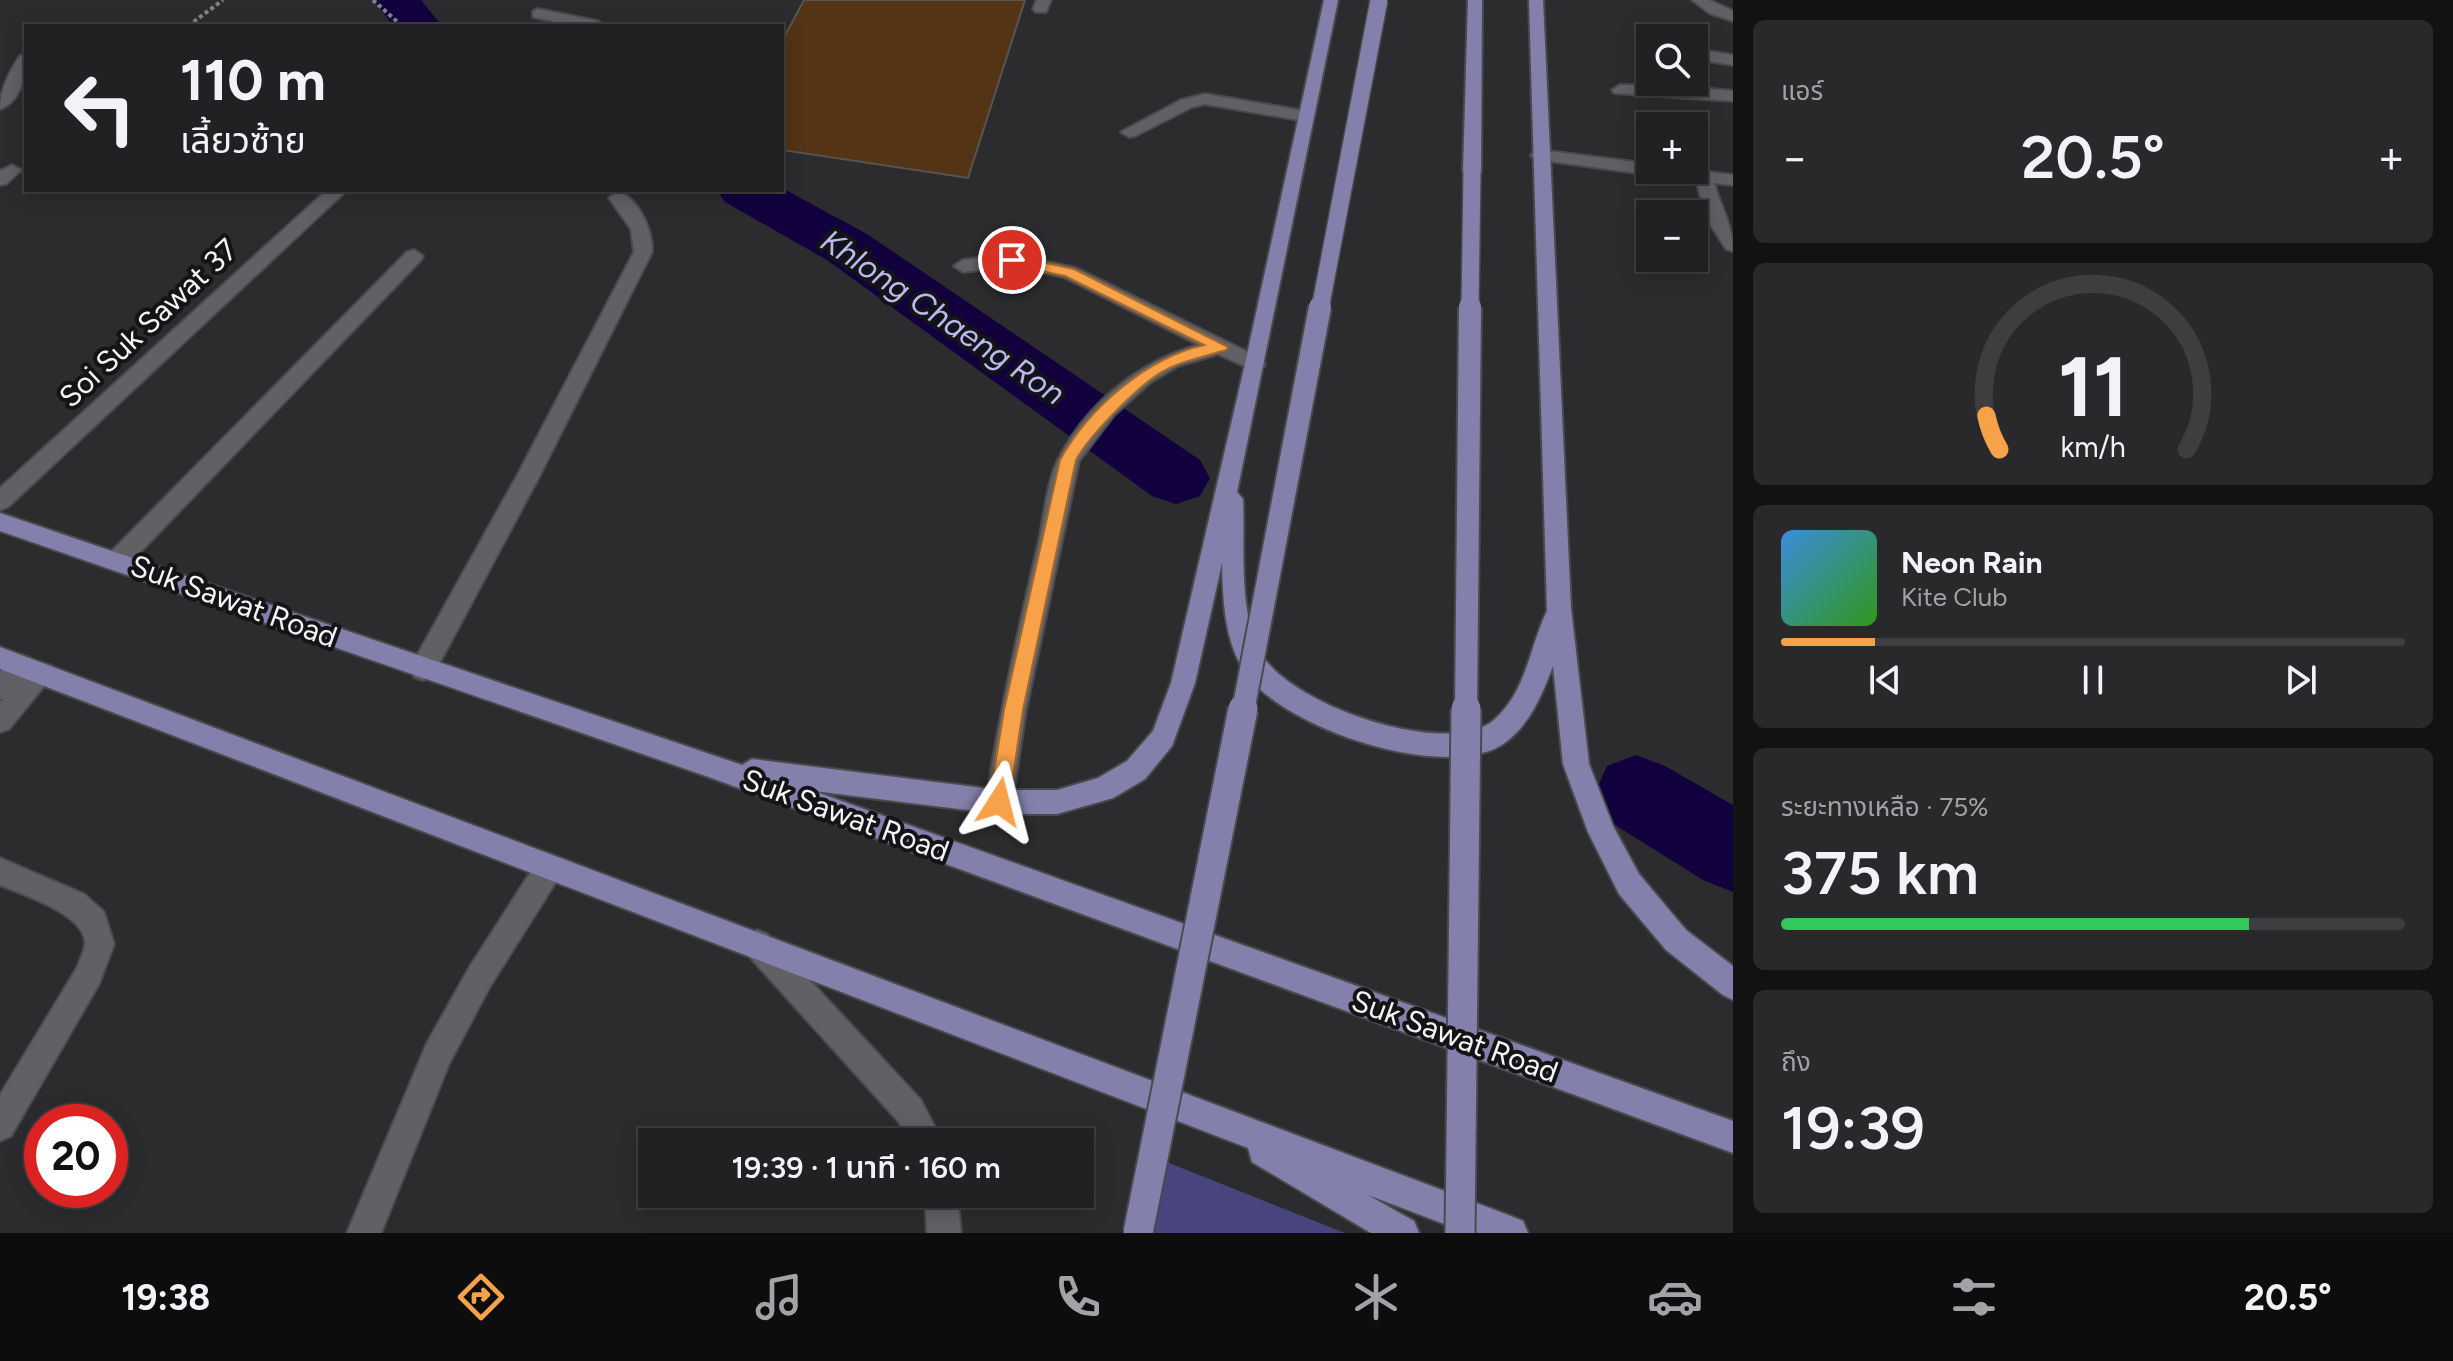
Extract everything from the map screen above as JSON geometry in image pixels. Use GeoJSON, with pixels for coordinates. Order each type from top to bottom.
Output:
{"type":"FeatureCollection","features":[{"type":"Feature","properties":{"kind":"main road"},"geometry":{"type":"LineString","coordinates":[[706,764],[999,802],[1057,802],[1104,789],[1136,770],[1163,738],[1183,683],[1255,364],[1331,0]]}},
{"type":"Feature","properties":{"kind":"main road"},"geometry":{"type":"LineString","coordinates":[[1138,1233],[1238,738],[1379,0]]}},
{"type":"Feature","properties":{"kind":"main road"},"geometry":{"type":"LineString","coordinates":[[1460,1233],[1466,951],[1466,551],[1475,0]]}},
{"type":"Feature","properties":{"kind":"main road"},"geometry":{"type":"LineString","coordinates":[[1536,0],[1559,608],[1576,764],[1602,832],[1629,884],[1676,940],[1733,985]]}},
{"type":"Feature","properties":{"kind":"main road"},"geometry":{"type":"LineString","coordinates":[[1230,469],[1239,629],[1255,665],[1278,688],[1318,714],[1389,738],[1448,745],[1488,739],[1513,716],[1534,684],[1559,608]]}},
{"type":"Feature","properties":{"kind":"main road","name":"Suk Sawat Road"},"geometry":{"type":"LineString","coordinates":[[0,522],[706,764],[1733,1137]]}},
{"type":"Feature","properties":{"kind":"main road"},"geometry":{"type":"LineString","coordinates":[[21,666],[1511,1233]]}},
{"type":"Feature","properties":{"kind":"main road"},"geometry":{"type":"LineString","coordinates":[[1212,1120],[1402,1233]]}},
{"type":"Feature","properties":{"kind":"street"},"geometry":{"type":"LineString","coordinates":[[532,20],[549,0]]}},
{"type":"Feature","properties":{"kind":"street"},"geometry":{"type":"LineString","coordinates":[[1699,0],[1714,10],[1733,16]]}},
{"type":"Feature","properties":{"kind":"street"},"geometry":{"type":"LineString","coordinates":[[532,20],[575,24]]}},
{"type":"Feature","properties":{"kind":"street"},"geometry":{"type":"LineString","coordinates":[[1708,56],[1733,60]]}},
{"type":"Feature","properties":{"kind":"street"},"geometry":{"type":"LineString","coordinates":[[0,104],[10,94],[13,80],[24,62]]}},
{"type":"Feature","properties":{"kind":"street"},"geometry":{"type":"LineString","coordinates":[[1620,90],[1669,90],[1733,96]]}},
{"type":"Feature","properties":{"kind":"street"},"geometry":{"type":"LineString","coordinates":[[1129,132],[1187,103],[1205,99],[1232,101],[1305,116]]}},
{"type":"Feature","properties":{"kind":"street"},"geometry":{"type":"LineString","coordinates":[[1540,155],[1636,168]]}},
{"type":"Feature","properties":{"kind":"street"},"geometry":{"type":"LineString","coordinates":[[1708,178],[1733,180]]}},
{"type":"Feature","properties":{"kind":"street"},"geometry":{"type":"LineString","coordinates":[[1706,184],[1717,221],[1733,245]]}},
{"type":"Feature","properties":{"kind":"street","name":"Soi Suk Sawat 37"},"geometry":{"type":"LineString","coordinates":[[0,501],[336,192]]}},
{"type":"Feature","properties":{"kind":"street"},"geometry":{"type":"LineString","coordinates":[[423,669],[528,477],[643,252],[645,237],[638,221],[618,198]]}},
{"type":"Feature","properties":{"kind":"street"},"geometry":{"type":"LineString","coordinates":[[118,560],[414,256]]}},
{"type":"Feature","properties":{"kind":"street"},"geometry":{"type":"LineString","coordinates":[[963,266],[1012,260],[1069,272],[1255,364]]}},
{"type":"Feature","properties":{"kind":"street"},"geometry":{"type":"LineString","coordinates":[[999,802],[1013,710],[1068,460],[1081,437],[1152,370],[1187,354],[1220,347]]}},
{"type":"Feature","properties":{"kind":"street"},"geometry":{"type":"LineString","coordinates":[[0,689],[21,666]]}},
{"type":"Feature","properties":{"kind":"street"},"geometry":{"type":"LineString","coordinates":[[0,721],[21,666]]}},
{"type":"Feature","properties":{"kind":"street"},"geometry":{"type":"LineString","coordinates":[[364,1233],[438,1054],[479,978],[549,868]]}},
{"type":"Feature","properties":{"kind":"street"},"geometry":{"type":"LineString","coordinates":[[0,871],[74,904],[94,922],[100,944],[89,974],[0,1125]]}},
{"type":"Feature","properties":{"kind":"street"},"geometry":{"type":"LineString","coordinates":[[756,944],[909,1110],[919,1128]]}},
{"type":"Feature","properties":{"kind":"street"},"geometry":{"type":"LineString","coordinates":[[942,1208],[944,1233]]}},
{"type":"Feature","properties":{"kind":"path"},"geometry":{"type":"LineString","coordinates":[[191,24],[223,0]]}},
{"type":"Feature","properties":{"kind":"path"},"geometry":{"type":"LineString","coordinates":[[373,0],[400,24]]}},
{"type":"Feature","properties":{"kind":"shaded area"},"geometry":{"type":"Polygon","coordinates":[[[1154,1157],[1345,1233],[1143,1233],[1154,1157]]]}},
{"type":"Feature","properties":{"kind":"building"},"geometry":{"type":"Polygon","coordinates":[[[804,0],[1025,0],[968,178],[784,150],[784,37],[804,0]]]}},
{"type":"Feature","properties":{"kind":"waterway","name":"Khlong Chaeng Ron"},"geometry":{"type":"LineString","coordinates":[[397,0],[416,24]]}},
{"type":"Feature","properties":{"kind":"waterway","name":"Khlong Chaeng Ron"},"geometry":{"type":"LineString","coordinates":[[748,192],[847,247],[1176,478]]}},
{"type":"Feature","properties":{"kind":"waterway","name":"Khlong Chaeng Ron"},"geometry":{"type":"LineString","coordinates":[[1636,793],[1733,851]]}},
{"type":"Feature","properties":{"kind":"route"},"geometry":{"type":"LineString","coordinates":[[999,802],[1013,710],[1068,460],[1081,437],[1152,370],[1187,354],[1220,347],[1069,272],[1012,260]]}}]}
